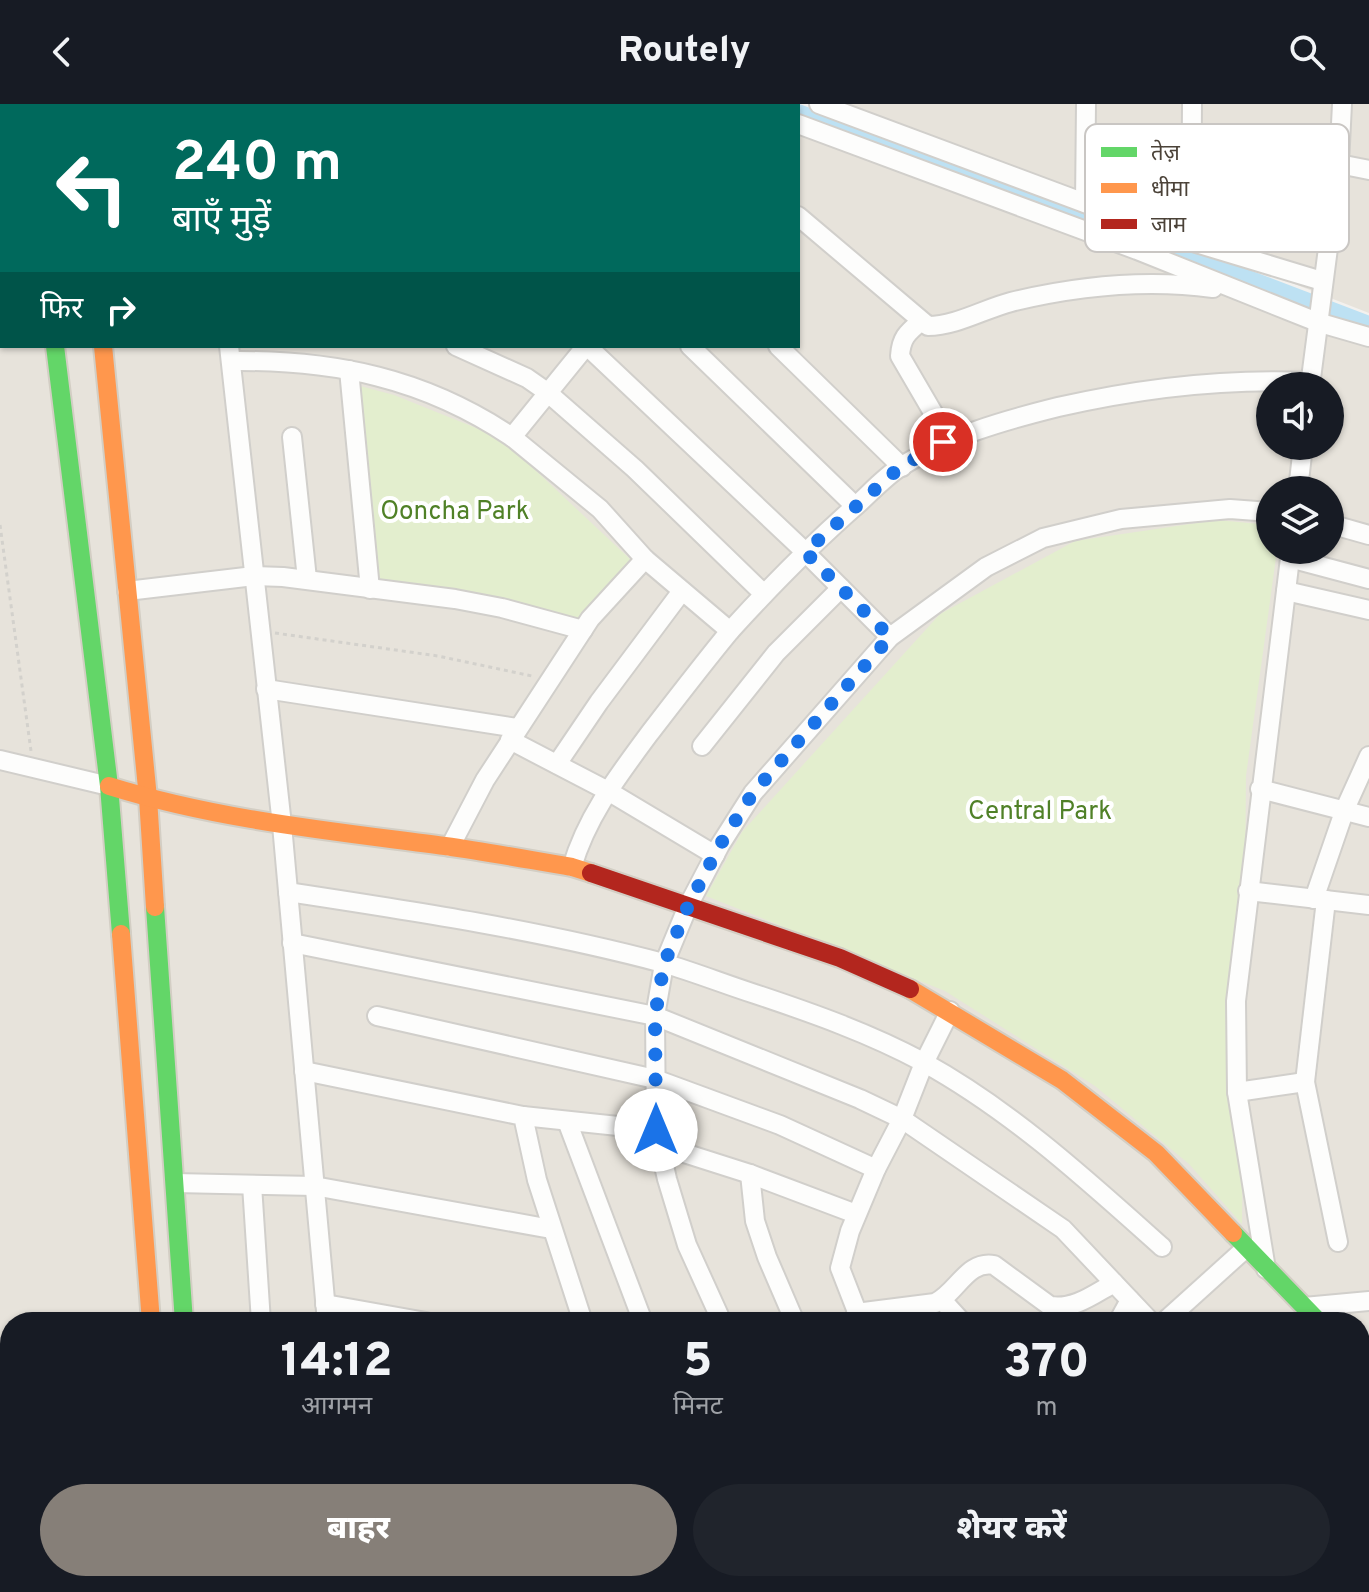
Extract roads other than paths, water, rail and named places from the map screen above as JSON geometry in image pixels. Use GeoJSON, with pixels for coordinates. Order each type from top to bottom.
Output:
{"type":"FeatureCollection","features":[{"type":"Feature","properties":{"kind":"street"},"geometry":{"type":"LineString","coordinates":[[819,104],[1085,203]]}},
{"type":"Feature","properties":{"kind":"street"},"geometry":{"type":"LineString","coordinates":[[1086,104],[1086,124]]}},
{"type":"Feature","properties":{"kind":"street"},"geometry":{"type":"LineString","coordinates":[[1192,104],[1192,124]]}},
{"type":"Feature","properties":{"kind":"street"},"geometry":{"type":"LineString","coordinates":[[1341,124],[1342,104]]}},
{"type":"Feature","properties":{"kind":"street"},"geometry":{"type":"LineString","coordinates":[[800,125],[1085,231]]}},
{"type":"Feature","properties":{"kind":"street"},"geometry":{"type":"LineString","coordinates":[[1349,166],[1369,170]]}},
{"type":"Feature","properties":{"kind":"street"},"geometry":{"type":"LineString","coordinates":[[800,218],[928,326],[1057,291],[1115,284],[1232,290]]}},
{"type":"Feature","properties":{"kind":"street"},"geometry":{"type":"LineString","coordinates":[[1142,252],[1232,290],[1369,337]]}},
{"type":"Feature","properties":{"kind":"street"},"geometry":{"type":"LineString","coordinates":[[1227,252],[1322,281]]}},
{"type":"Feature","properties":{"kind":"street"},"geometry":{"type":"LineString","coordinates":[[1311,372],[1326,252]]}},
{"type":"Feature","properties":{"kind":"street"},"geometry":{"type":"LineString","coordinates":[[920,322],[904,334],[900,356],[949,440]]}},
{"type":"Feature","properties":{"kind":"street"},"geometry":{"type":"LineString","coordinates":[[55,348],[109,786],[150,1312]]}},
{"type":"Feature","properties":{"kind":"street"},"geometry":{"type":"LineString","coordinates":[[103,348],[148,798],[183,1312]]}},
{"type":"Feature","properties":{"kind":"street"},"geometry":{"type":"LineString","coordinates":[[460,348],[527,378],[547,392],[635,469],[764,594]]}},
{"type":"Feature","properties":{"kind":"street"},"geometry":{"type":"LineString","coordinates":[[512,437],[584,348]]}},
{"type":"Feature","properties":{"kind":"street"},"geometry":{"type":"LineString","coordinates":[[588,348],[805,552],[890,637]]}},
{"type":"Feature","properties":{"kind":"street"},"geometry":{"type":"LineString","coordinates":[[692,348],[855,506]]}},
{"type":"Feature","properties":{"kind":"street"},"geometry":{"type":"LineString","coordinates":[[780,348],[902,467]]}},
{"type":"Feature","properties":{"kind":"street"},"geometry":{"type":"LineString","coordinates":[[326,1312],[282,825],[230,354],[349,370],[402,383],[478,414],[512,437],[600,509],[645,559],[730,631]]}},
{"type":"Feature","properties":{"kind":"street"},"geometry":{"type":"LineString","coordinates":[[349,370],[370,589]]}},
{"type":"Feature","properties":{"kind":"street"},"geometry":{"type":"LineString","coordinates":[[572,867],[579,844],[608,791],[730,631],[805,552],[902,467],[949,440],[1012,418],[1120,393],[1193,384],[1256,381]]}},
{"type":"Feature","properties":{"kind":"street"},"geometry":{"type":"LineString","coordinates":[[292,437],[307,579]]}},
{"type":"Feature","properties":{"kind":"street"},"geometry":{"type":"LineString","coordinates":[[717,1312],[687,1245],[657,1138],[655,1016],[664,964],[688,906],[753,793],[890,637],[986,567],[1043,538],[1121,519],[1230,509],[1256,511]]}},
{"type":"Feature","properties":{"kind":"street"},"geometry":{"type":"LineString","coordinates":[[1344,528],[1369,535]]}},
{"type":"Feature","properties":{"kind":"street"},"geometry":{"type":"LineString","coordinates":[[450,847],[479,790],[583,630],[619,585],[645,559]]}},
{"type":"Feature","properties":{"kind":"street"},"geometry":{"type":"LineString","coordinates":[[1266,1269],[1237,1092],[1236,1001],[1289,564]]}},
{"type":"Feature","properties":{"kind":"street"},"geometry":{"type":"LineString","coordinates":[[1322,564],[1369,579]]}},
{"type":"Feature","properties":{"kind":"street"},"geometry":{"type":"LineString","coordinates":[[127,591],[254,576],[307,579],[455,599],[583,630]]}},
{"type":"Feature","properties":{"kind":"street"},"geometry":{"type":"LineString","coordinates":[[702,746],[776,653],[841,588]]}},
{"type":"Feature","properties":{"kind":"street"},"geometry":{"type":"LineString","coordinates":[[557,764],[682,591]]}},
{"type":"Feature","properties":{"kind":"street"},"geometry":{"type":"LineString","coordinates":[[1286,591],[1369,610]]}},
{"type":"Feature","properties":{"kind":"street"},"geometry":{"type":"LineString","coordinates":[[266,689],[514,734],[557,764],[715,855]]}},
{"type":"Feature","properties":{"kind":"street"},"geometry":{"type":"LineString","coordinates":[[1338,1242],[1305,1082],[1320,899],[1345,809],[1369,756]]}},
{"type":"Feature","properties":{"kind":"street"},"geometry":{"type":"LineString","coordinates":[[0,760],[148,798],[282,825],[572,867],[840,958],[898,982],[1062,1080],[1156,1153],[1309,1312]]}},
{"type":"Feature","properties":{"kind":"street"},"geometry":{"type":"LineString","coordinates":[[1260,789],[1369,817]]}},
{"type":"Feature","properties":{"kind":"street"},"geometry":{"type":"LineString","coordinates":[[1248,891],[1369,905]]}},
{"type":"Feature","properties":{"kind":"street"},"geometry":{"type":"LineString","coordinates":[[288,892],[470,920],[664,964],[863,1033],[924,1063],[1021,1126],[1056,1152],[1162,1247]]}},
{"type":"Feature","properties":{"kind":"street"},"geometry":{"type":"LineString","coordinates":[[292,943],[655,1016],[860,1099],[902,1119],[1063,1229],[1141,1312]]}},
{"type":"Feature","properties":{"kind":"street"},"geometry":{"type":"LineString","coordinates":[[857,1312],[840,1268],[856,1214],[950,1011]]}},
{"type":"Feature","properties":{"kind":"street"},"geometry":{"type":"LineString","coordinates":[[377,1016],[655,1079],[780,1125],[876,1169]]}},
{"type":"Feature","properties":{"kind":"street"},"geometry":{"type":"LineString","coordinates":[[304,1071],[523,1116],[657,1138],[856,1214]]}},
{"type":"Feature","properties":{"kind":"street"},"geometry":{"type":"LineString","coordinates":[[1237,1092],[1305,1082]]}},
{"type":"Feature","properties":{"kind":"street"},"geometry":{"type":"LineString","coordinates":[[523,1116],[551,1229],[580,1312]]}},
{"type":"Feature","properties":{"kind":"street"},"geometry":{"type":"LineString","coordinates":[[567,1121],[639,1312]]}},
{"type":"Feature","properties":{"kind":"street"},"geometry":{"type":"LineString","coordinates":[[750,1174],[755,1221],[791,1312]]}},
{"type":"Feature","properties":{"kind":"street"},"geometry":{"type":"LineString","coordinates":[[175,1183],[314,1186],[551,1229]]}},
{"type":"Feature","properties":{"kind":"street"},"geometry":{"type":"LineString","coordinates":[[252,1185],[260,1312]]}},
{"type":"Feature","properties":{"kind":"street"},"geometry":{"type":"LineString","coordinates":[[1175,1312],[1246,1248]]}},
{"type":"Feature","properties":{"kind":"street"},"geometry":{"type":"LineString","coordinates":[[886,1312],[942,1300],[975,1266],[988,1264],[994,1265],[1050,1306],[1071,1306],[1114,1283]]}},
{"type":"Feature","properties":{"kind":"street"},"geometry":{"type":"LineString","coordinates":[[942,1300],[953,1312]]}},
{"type":"Feature","properties":{"kind":"street"},"geometry":{"type":"LineString","coordinates":[[1123,1312],[1130,1300]]}},
{"type":"Feature","properties":{"kind":"street"},"geometry":{"type":"LineString","coordinates":[[1304,1307],[1369,1301]]}},
{"type":"Feature","properties":{"kind":"street"},"geometry":{"type":"LineString","coordinates":[[1056,1312],[1061,1307]]}},
{"type":"Feature","properties":{"kind":"waterway"},"geometry":{"type":"LineString","coordinates":[[800,113],[1085,216]]}},
{"type":"Feature","properties":{"kind":"waterway"},"geometry":{"type":"LineString","coordinates":[[1179,252],[1369,324]]}},
{"type":"Feature","properties":{"kind":"park label","name":"Ooncha Park"},"geometry":{"type":"Point","coordinates":[455,510]}},
{"type":"Feature","properties":{"kind":"park label","name":"Central Park"},"geometry":{"type":"Point","coordinates":[1040,810]}}]}
